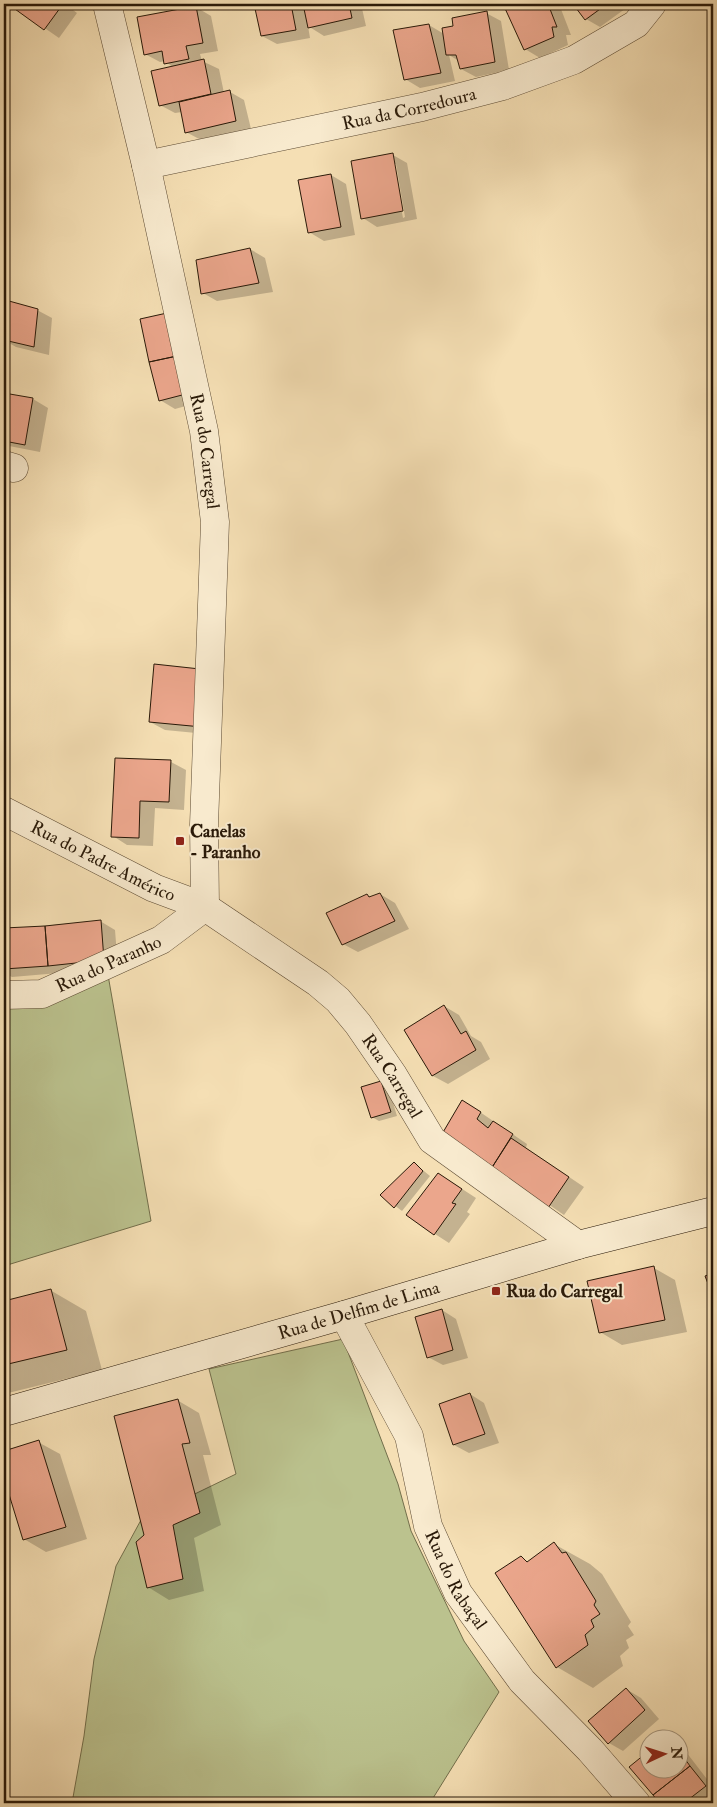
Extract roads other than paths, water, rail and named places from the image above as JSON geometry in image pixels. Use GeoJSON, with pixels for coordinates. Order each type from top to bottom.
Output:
{"type":"FeatureCollection","features":[{"type":"Feature","properties":{"kind":"street","name":"Rua do Carregal"},"geometry":{"type":"LineString","coordinates":[[107,4],[146,165],[204,431],[215,522],[204,825],[205,907]]}},
{"type":"Feature","properties":{"kind":"street","name":"Rua da Corredoura"},"geometry":{"type":"LineString","coordinates":[[146,165],[422,107],[503,86],[574,60],[636,24],[652,4]]}},
{"type":"Feature","properties":{"kind":"street","name":"Rua do Padre Américo"},"geometry":{"type":"LineString","coordinates":[[4,811],[154,888],[205,907]]}},
{"type":"Feature","properties":{"kind":"street","name":"Rua do Paranho"},"geometry":{"type":"LineString","coordinates":[[4,995],[42,994],[162,940],[205,907]]}},
{"type":"Feature","properties":{"kind":"street","name":"Rua Carregal"},"geometry":{"type":"LineString","coordinates":[[205,907],[318,983],[338,1000],[392,1074],[432,1140],[578,1245]]}},
{"type":"Feature","properties":{"kind":"street","name":"Rua de Delfim de Lima"},"geometry":{"type":"LineString","coordinates":[[4,1412],[344,1316],[578,1245],[713,1211]]}},
{"type":"Feature","properties":{"kind":"street","name":"Rua do Rabaçal"},"geometry":{"type":"LineString","coordinates":[[344,1316],[408,1436],[428,1526],[458,1593],[522,1681],[590,1750],[636,1803]]}},
{"type":"Feature","properties":{"kind":"place","name":"Canelas - Paranho"},"geometry":{"type":"Point","coordinates":[180,841]}},
{"type":"Feature","properties":{"kind":"place","name":"Rua do Carregal"},"geometry":{"type":"Point","coordinates":[496,1291]}}]}
